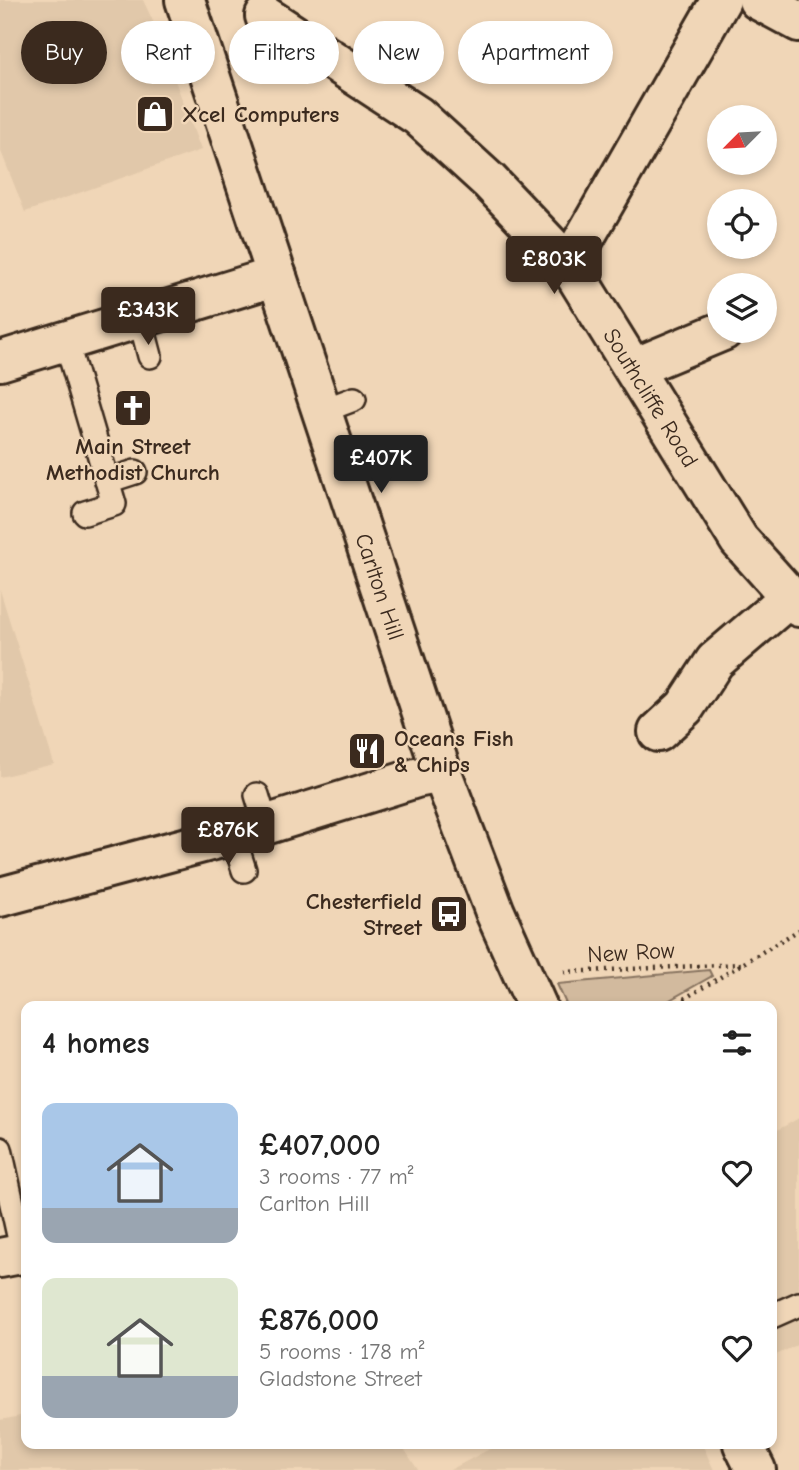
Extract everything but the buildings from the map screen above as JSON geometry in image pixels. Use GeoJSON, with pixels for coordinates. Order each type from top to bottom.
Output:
{"type":"FeatureCollection","features":[{"type":"Feature","properties":{"kind":"street","name":"Carlton Hill"},"geometry":{"type":"LineString","coordinates":[[186,0],[278,276],[338,405],[442,773],[529,990]]}},
{"type":"Feature","properties":{"kind":"street"},"geometry":{"type":"LineString","coordinates":[[569,265],[721,0]]}},
{"type":"Feature","properties":{"kind":"street"},"geometry":{"type":"LineString","coordinates":[[758,0],[799,22]]}},
{"type":"Feature","properties":{"kind":"street","name":"Southcliffe Road"},"geometry":{"type":"LineString","coordinates":[[265,16],[418,116],[489,181],[569,265],[739,540],[794,602]]}},
{"type":"Feature","properties":{"kind":"street"},"geometry":{"type":"LineString","coordinates":[[0,361],[278,276]]}},
{"type":"Feature","properties":{"kind":"street"},"geometry":{"type":"LineString","coordinates":[[634,368],[707,338]]}},
{"type":"Feature","properties":{"kind":"street"},"geometry":{"type":"LineString","coordinates":[[658,732],[685,707],[715,661],[794,602]]}},
{"type":"Feature","properties":{"kind":"street"},"geometry":{"type":"LineString","coordinates":[[0,897],[250,831],[416,778],[442,773]]}},
{"type":"Feature","properties":{"kind":"street"},"geometry":{"type":"LineString","coordinates":[[746,1449],[756,1470]]}},
{"type":"Feature","properties":{"kind":"lane"},"geometry":{"type":"LineString","coordinates":[[139,318],[150,356]]}},
{"type":"Feature","properties":{"kind":"lane"},"geometry":{"type":"LineString","coordinates":[[66,341],[114,505],[85,513]]}},
{"type":"Feature","properties":{"kind":"lane"},"geometry":{"type":"LineString","coordinates":[[107,481],[135,472]]}},
{"type":"Feature","properties":{"kind":"lane"},"geometry":{"type":"LineString","coordinates":[[0,1149],[17,1255]]}},
{"type":"Feature","properties":{"kind":"lane"},"geometry":{"type":"LineString","coordinates":[[777,1314],[799,1304]]}},
{"type":"Feature","properties":{"kind":"path","name":"New Row"},"geometry":{"type":"LineString","coordinates":[[680,1001],[799,930]]}},
{"type":"Feature","properties":{"kind":"path","name":"New Row"},"geometry":{"type":"LineString","coordinates":[[529,990],[742,964]]}},
{"type":"Feature","properties":{"kind":"shaded area"},"geometry":{"type":"Polygon","coordinates":[[[0,0],[143,0],[153,21],[121,21],[121,84],[176,84],[201,150],[25,212],[0,149],[0,0]]]}},
{"type":"Feature","properties":{"kind":"shaded area"},"geometry":{"type":"Polygon","coordinates":[[[0,590],[54,764],[0,777],[0,590]]]}},
{"type":"Feature","properties":{"kind":"shaded area"},"geometry":{"type":"Polygon","coordinates":[[[709,970],[712,976],[668,1001],[565,1001],[557,984],[709,970]]]}},
{"type":"Feature","properties":{"kind":"shaded area"},"geometry":{"type":"Polygon","coordinates":[[[799,1118],[799,1344],[777,1355],[777,1130],[799,1118]]]}},
{"type":"Feature","properties":{"kind":"shaded area"},"geometry":{"type":"Polygon","coordinates":[[[21,1416],[21,1449],[404,1449],[418,1470],[0,1470],[0,1420],[21,1416]]]}},
{"type":"Feature","properties":{"kind":"shaded area"},"geometry":{"type":"Polygon","coordinates":[[[490,1449],[704,1449],[714,1470],[450,1470],[490,1449]]]}},
{"type":"Feature","properties":{"kind":"place","name":"Xcel Computers"},"geometry":{"type":"Point","coordinates":[155,114]}},
{"type":"Feature","properties":{"kind":"place","name":"Main Street Methodist Church"},"geometry":{"type":"Point","coordinates":[133,408]}},
{"type":"Feature","properties":{"kind":"place","name":"Oceans Fish & Chips"},"geometry":{"type":"Point","coordinates":[367,751]}},
{"type":"Feature","properties":{"kind":"place","name":"Chesterfield Street"},"geometry":{"type":"Point","coordinates":[449,914]}}]}
